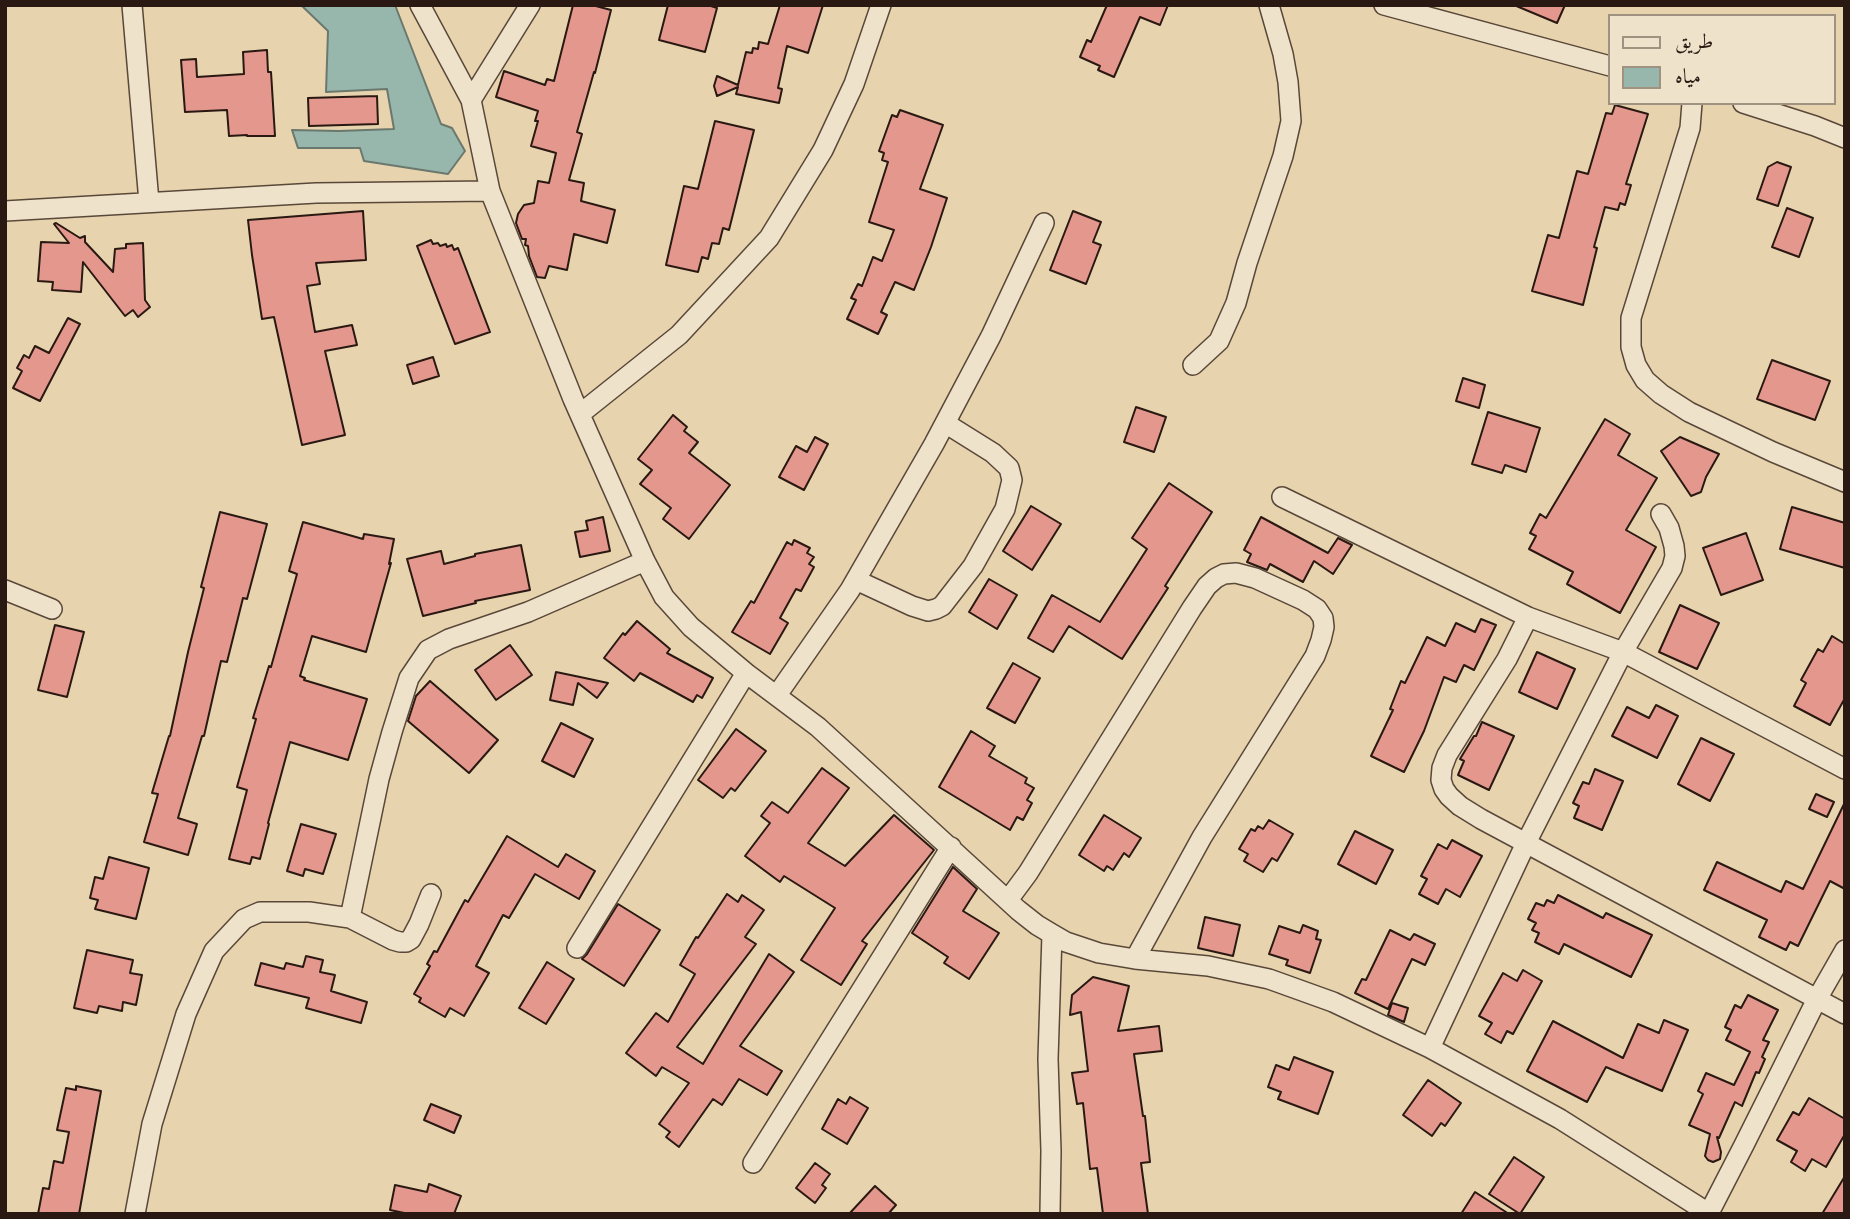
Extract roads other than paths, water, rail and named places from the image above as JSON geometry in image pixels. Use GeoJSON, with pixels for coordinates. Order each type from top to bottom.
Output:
{"type":"FeatureCollection","features":[{"type":"Feature","properties":{"kind":"street"},"geometry":{"type":"LineString","coordinates":[[132,5],[149,202]]}},
{"type":"Feature","properties":{"kind":"street"},"geometry":{"type":"LineString","coordinates":[[420,5],[471,100],[490,191],[580,414],[645,561],[664,597],[691,627],[746,673],[818,727],[1037,925],[1066,942],[1099,953],[1208,966],[1269,979],[1333,1002],[1430,1048],[1560,1119],[1709,1213],[1817,999],[1845,950]]}},
{"type":"Feature","properties":{"kind":"street"},"geometry":{"type":"LineString","coordinates":[[471,100],[530,5]]}},
{"type":"Feature","properties":{"kind":"street"},"geometry":{"type":"LineString","coordinates":[[580,414],[679,335],[769,238],[823,150],[854,84],[881,5]]}},
{"type":"Feature","properties":{"kind":"street"},"geometry":{"type":"LineString","coordinates":[[1193,365],[1219,341],[1236,303],[1283,156],[1290,121],[1288,82],[1269,5]]}},
{"type":"Feature","properties":{"kind":"street"},"geometry":{"type":"LineString","coordinates":[[1391,6],[1608,65]]}},
{"type":"Feature","properties":{"kind":"street"},"geometry":{"type":"LineString","coordinates":[[1692,105],[1690,128],[1631,318],[1631,347],[1636,365],[1645,380],[1689,412],[1773,452],[1845,482]]}},
{"type":"Feature","properties":{"kind":"street"},"geometry":{"type":"LineString","coordinates":[[1749,105],[1845,138]]}},
{"type":"Feature","properties":{"kind":"street"},"geometry":{"type":"LineString","coordinates":[[5,211],[316,193],[490,191]]}},
{"type":"Feature","properties":{"kind":"street"},"geometry":{"type":"LineString","coordinates":[[777,695],[856,580],[945,423],[991,336],[1044,223]]}},
{"type":"Feature","properties":{"kind":"street"},"geometry":{"type":"LineString","coordinates":[[856,580],[928,611],[942,606],[973,566],[1005,509],[1012,480],[1009,468],[993,453],[945,423]]}},
{"type":"Feature","properties":{"kind":"street"},"geometry":{"type":"LineString","coordinates":[[1282,497],[1528,617],[1623,652],[1845,769]]}},
{"type":"Feature","properties":{"kind":"street"},"geometry":{"type":"LineString","coordinates":[[1430,1048],[1526,843],[1623,652],[1674,563],[1672,536],[1661,514]]}},
{"type":"Feature","properties":{"kind":"street"},"geometry":{"type":"LineString","coordinates":[[349,918],[392,732],[409,678],[428,650],[449,639],[528,612],[645,561]]}},
{"type":"Feature","properties":{"kind":"street"},"geometry":{"type":"LineString","coordinates":[[1008,900],[1028,873],[1208,586],[1224,574],[1236,573],[1255,578],[1317,609],[1323,618],[1321,640],[1315,656],[1202,837],[1135,959]]}},
{"type":"Feature","properties":{"kind":"street"},"geometry":{"type":"LineString","coordinates":[[5,590],[52,609]]}},
{"type":"Feature","properties":{"kind":"street"},"geometry":{"type":"LineString","coordinates":[[1528,617],[1507,659],[1447,755],[1441,780],[1444,789],[1461,806],[1526,843],[1845,1014]]}},
{"type":"Feature","properties":{"kind":"street"},"geometry":{"type":"LineString","coordinates":[[577,948],[746,673]]}},
{"type":"Feature","properties":{"kind":"street"},"geometry":{"type":"LineString","coordinates":[[753,1163],[951,847]]}},
{"type":"Feature","properties":{"kind":"street"},"geometry":{"type":"LineString","coordinates":[[135,1214],[152,1124],[186,1014],[214,951],[244,919],[260,912],[309,912],[349,918],[393,940],[407,942],[419,924],[431,894]]}},
{"type":"Feature","properties":{"kind":"street"},"geometry":{"type":"LineString","coordinates":[[1050,1214],[1048,1059],[1052,934]]}},
{"type":"Feature","properties":{"kind":"water"},"geometry":{"type":"Polygon","coordinates":[[[301,5],[395,5],[441,124],[452,128],[465,151],[448,174],[364,161],[360,148],[298,148],[292,130],[394,129],[387,89],[326,92],[328,31],[301,5]]]}}]}
